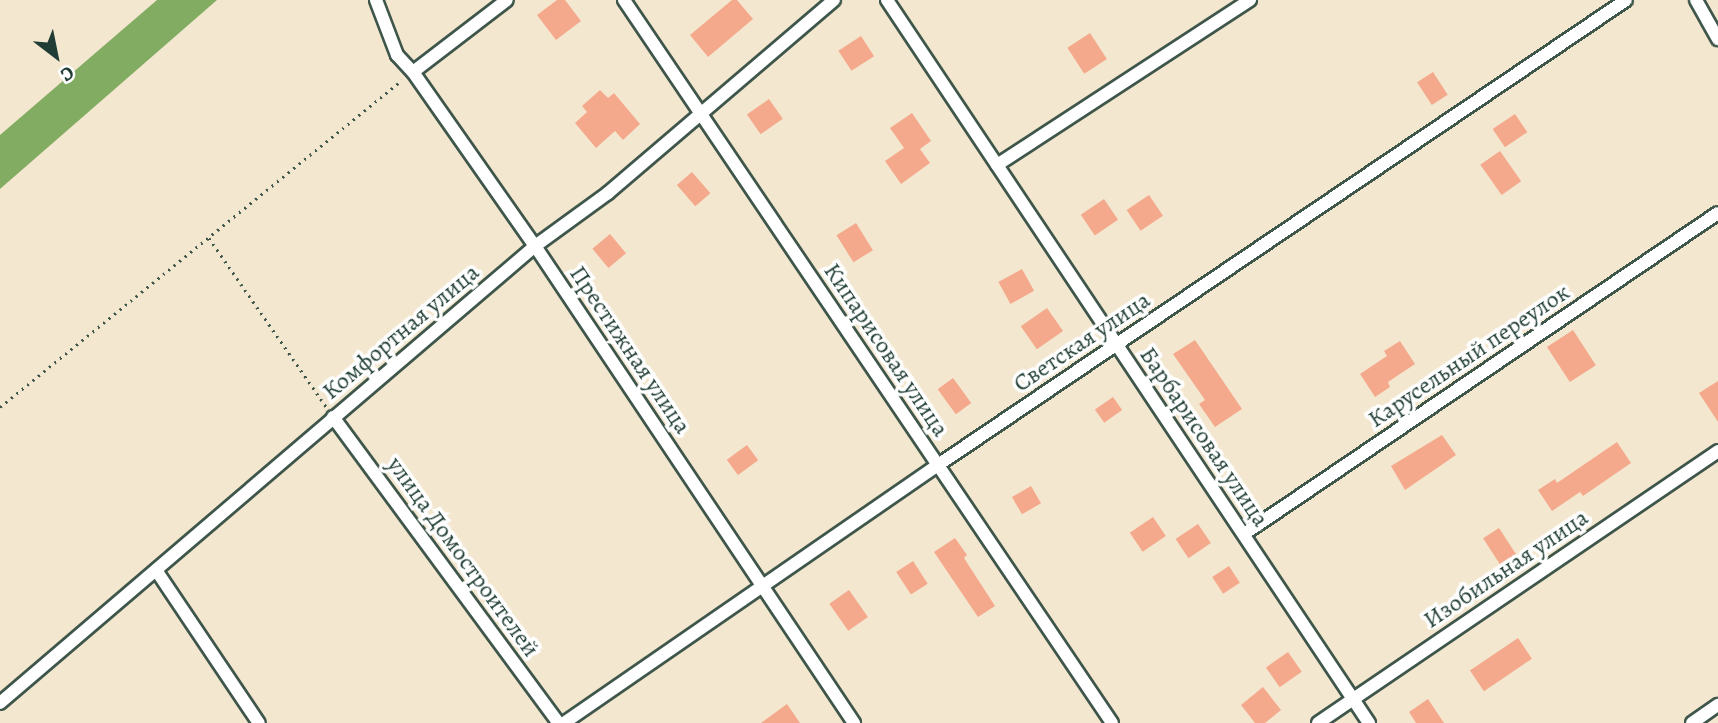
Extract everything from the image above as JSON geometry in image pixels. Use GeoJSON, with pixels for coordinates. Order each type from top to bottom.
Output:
{"type":"FeatureCollection","features":[{"type":"Feature","properties":{"kind":"street","name":"Престижная улица"},"geometry":{"type":"LineString","coordinates":[[376,0],[397,55],[413,72],[535,246],[854,723]]}},
{"type":"Feature","properties":{"kind":"street"},"geometry":{"type":"LineString","coordinates":[[413,72],[507,0]]}},
{"type":"Feature","properties":{"kind":"street","name":"Кипарисовая улица"},"geometry":{"type":"LineString","coordinates":[[624,0],[1112,723]]}},
{"type":"Feature","properties":{"kind":"street","name":"Комфортная улица"},"geometry":{"type":"LineString","coordinates":[[0,703],[535,246],[608,192],[834,0]]}},
{"type":"Feature","properties":{"kind":"street","name":"Барбарисовая улица"},"geometry":{"type":"LineString","coordinates":[[887,0],[1369,723]]}},
{"type":"Feature","properties":{"kind":"street"},"geometry":{"type":"LineString","coordinates":[[997,165],[1250,0]]}},
{"type":"Feature","properties":{"kind":"street","name":"Светская улица"},"geometry":{"type":"LineString","coordinates":[[562,723],[1626,0]]}},
{"type":"Feature","properties":{"kind":"street"},"geometry":{"type":"LineString","coordinates":[[1696,0],[1718,39]]}},
{"type":"Feature","properties":{"kind":"street","name":"Карусельный переулок"},"geometry":{"type":"LineString","coordinates":[[1244,534],[1718,214]]}},
{"type":"Feature","properties":{"kind":"street","name":"улица Домостроителей"},"geometry":{"type":"LineString","coordinates":[[333,417],[562,723]]}},
{"type":"Feature","properties":{"kind":"street","name":"Изобильная улица"},"geometry":{"type":"LineString","coordinates":[[1318,723],[1718,450]]}},
{"type":"Feature","properties":{"kind":"street"},"geometry":{"type":"LineString","coordinates":[[156,570],[259,723]]}},
{"type":"Feature","properties":{"kind":"street"},"geometry":{"type":"LineString","coordinates":[[1692,723],[1718,705]]}},
{"type":"Feature","properties":{"kind":"path"},"geometry":{"type":"LineString","coordinates":[[0,407],[413,72]]}},
{"type":"Feature","properties":{"kind":"path"},"geometry":{"type":"LineString","coordinates":[[208,237],[333,417]]}},
{"type":"Feature","properties":{"kind":"green space"},"geometry":{"type":"Polygon","coordinates":[[[157,0],[217,0],[0,189],[0,135],[157,0]]]}},
{"type":"Feature","properties":{"kind":"building"},"geometry":{"type":"Polygon","coordinates":[[[557,0],[565,0],[581,21],[556,40],[537,15],[557,0]]]}},
{"type":"Feature","properties":{"kind":"building"},"geometry":{"type":"Polygon","coordinates":[[[732,0],[737,0],[753,19],[708,57],[690,35],[732,0]]]}},
{"type":"Feature","properties":{"kind":"building"},"geometry":{"type":"Polygon","coordinates":[[[1090,33],[1107,59],[1084,74],[1067,48],[1090,33]]]}},
{"type":"Feature","properties":{"kind":"building"},"geometry":{"type":"Polygon","coordinates":[[[861,36],[874,56],[851,71],[838,51],[861,36]]]}},
{"type":"Feature","properties":{"kind":"building"},"geometry":{"type":"Polygon","coordinates":[[[1433,72],[1448,95],[1432,105],[1417,82],[1433,72]]]}},
{"type":"Feature","properties":{"kind":"building"},"geometry":{"type":"Polygon","coordinates":[[[600,90],[608,98],[614,93],[640,124],[623,140],[615,131],[596,148],[575,123],[587,112],[582,106],[600,90]]]}},
{"type":"Feature","properties":{"kind":"building"},"geometry":{"type":"Polygon","coordinates":[[[769,99],[783,119],[761,134],[747,114],[769,99]]]}},
{"type":"Feature","properties":{"kind":"building"},"geometry":{"type":"Polygon","coordinates":[[[912,113],[931,141],[920,149],[930,163],[901,184],[885,161],[904,148],[890,128],[912,113]]]}},
{"type":"Feature","properties":{"kind":"building"},"geometry":{"type":"Polygon","coordinates":[[[1515,114],[1527,132],[1505,147],[1493,129],[1515,114]]]}},
{"type":"Feature","properties":{"kind":"building"},"geometry":{"type":"Polygon","coordinates":[[[1500,151],[1521,181],[1502,195],[1480,165],[1500,151]]]}},
{"type":"Feature","properties":{"kind":"building"},"geometry":{"type":"Polygon","coordinates":[[[692,172],[710,193],[695,206],[677,185],[692,172]]]}},
{"type":"Feature","properties":{"kind":"building"},"geometry":{"type":"Polygon","coordinates":[[[1149,195],[1163,216],[1141,231],[1127,210],[1149,195]]]}},
{"type":"Feature","properties":{"kind":"building"},"geometry":{"type":"Polygon","coordinates":[[[1104,199],[1118,220],[1095,235],[1081,215],[1104,199]]]}},
{"type":"Feature","properties":{"kind":"building"},"geometry":{"type":"Polygon","coordinates":[[[856,223],[873,250],[853,262],[836,235],[856,223]]]}},
{"type":"Feature","properties":{"kind":"building"},"geometry":{"type":"Polygon","coordinates":[[[610,234],[626,253],[608,268],[592,249],[610,234]]]}},
{"type":"Feature","properties":{"kind":"building"},"geometry":{"type":"Polygon","coordinates":[[[1022,269],[1034,291],[1011,304],[998,282],[1022,269]]]}},
{"type":"Feature","properties":{"kind":"building"},"geometry":{"type":"Polygon","coordinates":[[[1047,308],[1063,331],[1037,349],[1021,326],[1047,308]]]}},
{"type":"Feature","properties":{"kind":"building"},"geometry":{"type":"Polygon","coordinates":[[[1573,330],[1596,365],[1570,382],[1547,347],[1573,330]]]}},
{"type":"Feature","properties":{"kind":"building"},"geometry":{"type":"Polygon","coordinates":[[[1195,340],[1242,409],[1215,427],[1199,404],[1205,400],[1173,354],[1195,340]]]}},
{"type":"Feature","properties":{"kind":"building"},"geometry":{"type":"Polygon","coordinates":[[[1400,341],[1415,364],[1388,382],[1390,387],[1375,397],[1360,374],[1387,356],[1384,351],[1400,341]]]}},
{"type":"Feature","properties":{"kind":"building"},"geometry":{"type":"Polygon","coordinates":[[[953,378],[971,403],[956,414],[938,389],[953,378]]]}},
{"type":"Feature","properties":{"kind":"building"},"geometry":{"type":"Polygon","coordinates":[[[1718,381],[1718,422],[1699,393],[1718,381]]]}},
{"type":"Feature","properties":{"kind":"building"},"geometry":{"type":"Polygon","coordinates":[[[1113,397],[1122,410],[1104,423],[1095,410],[1113,397]]]}},
{"type":"Feature","properties":{"kind":"building"},"geometry":{"type":"Polygon","coordinates":[[[1442,435],[1456,455],[1405,490],[1391,466],[1442,435]]]}},
{"type":"Feature","properties":{"kind":"building"},"geometry":{"type":"Polygon","coordinates":[[[1617,442],[1631,463],[1583,496],[1580,492],[1552,511],[1538,490],[1555,479],[1557,483],[1617,442]]]}},
{"type":"Feature","properties":{"kind":"building"},"geometry":{"type":"Polygon","coordinates":[[[747,445],[758,460],[738,475],[727,460],[747,445]]]}},
{"type":"Feature","properties":{"kind":"building"},"geometry":{"type":"Polygon","coordinates":[[[1031,486],[1041,503],[1022,514],[1012,497],[1031,486]]]}},
{"type":"Feature","properties":{"kind":"building"},"geometry":{"type":"Polygon","coordinates":[[[1153,517],[1166,536],[1143,552],[1130,533],[1153,517]]]}},
{"type":"Feature","properties":{"kind":"building"},"geometry":{"type":"Polygon","coordinates":[[[1198,524],[1211,543],[1188,558],[1176,539],[1198,524]]]}},
{"type":"Feature","properties":{"kind":"building"},"geometry":{"type":"Polygon","coordinates":[[[1499,528],[1516,554],[1500,564],[1483,538],[1499,528]]]}},
{"type":"Feature","properties":{"kind":"building"},"geometry":{"type":"Polygon","coordinates":[[[955,538],[967,555],[964,558],[995,606],[978,617],[934,552],[955,538]]]}},
{"type":"Feature","properties":{"kind":"building"},"geometry":{"type":"Polygon","coordinates":[[[913,561],[928,584],[911,595],[896,572],[913,561]]]}},
{"type":"Feature","properties":{"kind":"building"},"geometry":{"type":"Polygon","coordinates":[[[1229,566],[1240,583],[1223,594],[1212,577],[1229,566]]]}},
{"type":"Feature","properties":{"kind":"building"},"geometry":{"type":"Polygon","coordinates":[[[849,590],[868,617],[848,631],[829,604],[849,590]]]}},
{"type":"Feature","properties":{"kind":"building"},"geometry":{"type":"Polygon","coordinates":[[[1518,638],[1532,659],[1484,691],[1470,670],[1518,638]]]}},
{"type":"Feature","properties":{"kind":"building"},"geometry":{"type":"Polygon","coordinates":[[[1288,652],[1302,672],[1280,687],[1266,667],[1288,652]]]}},
{"type":"Feature","properties":{"kind":"building"},"geometry":{"type":"Polygon","coordinates":[[[1263,687],[1281,710],[1265,723],[1255,723],[1241,705],[1263,687]]]}},
{"type":"Feature","properties":{"kind":"building"},"geometry":{"type":"Polygon","coordinates":[[[1428,699],[1444,723],[1416,723],[1409,712],[1428,699]]]}},
{"type":"Feature","properties":{"kind":"building"},"geometry":{"type":"Polygon","coordinates":[[[787,704],[800,723],[761,723],[787,704]]]}}]}
